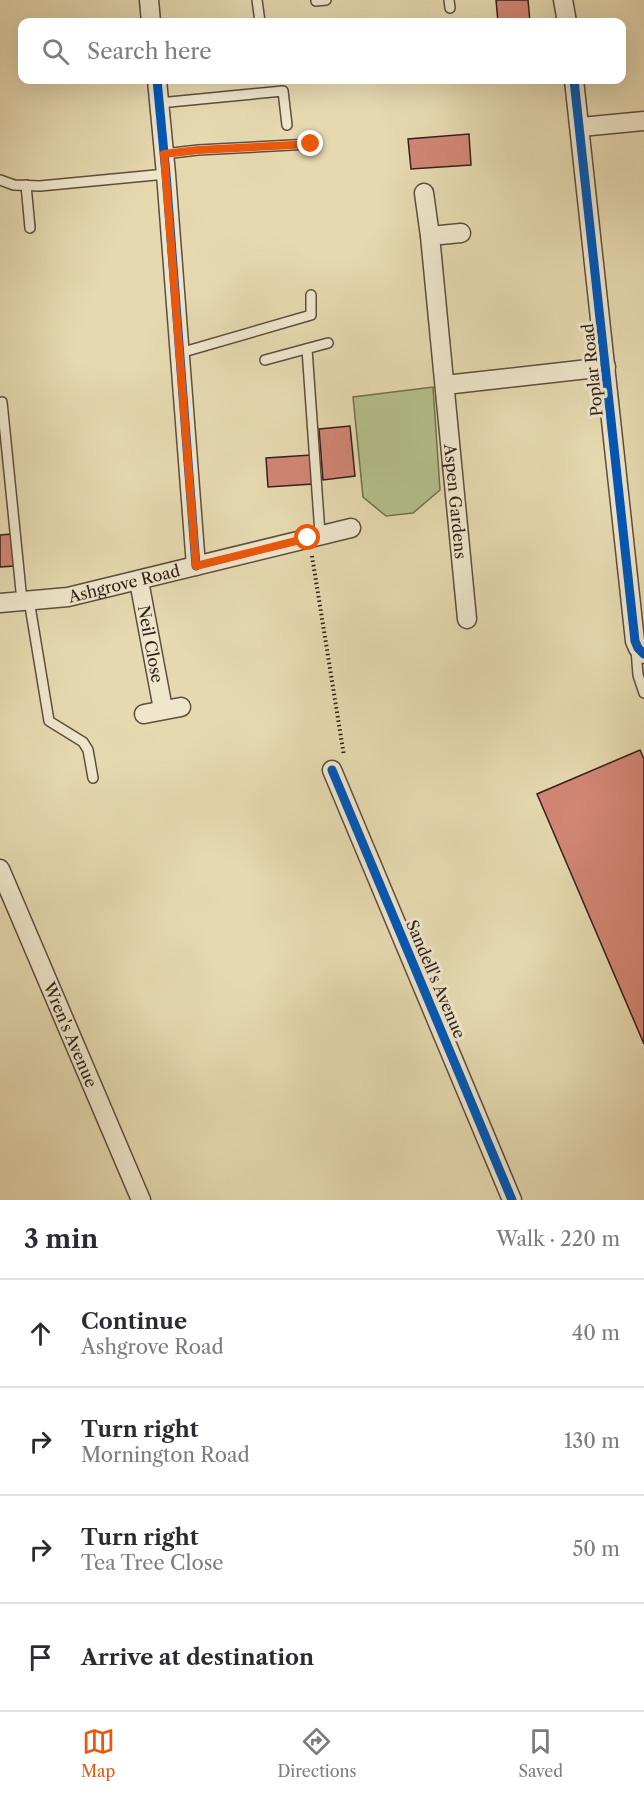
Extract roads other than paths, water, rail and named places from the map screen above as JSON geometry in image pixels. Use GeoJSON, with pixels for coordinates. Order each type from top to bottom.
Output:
{"type":"FeatureCollection","features":[{"type":"Feature","properties":{"kind":"street"},"geometry":{"type":"LineString","coordinates":[[149,0],[151,18]]}},
{"type":"Feature","properties":{"kind":"street"},"geometry":{"type":"LineString","coordinates":[[564,0],[566,18]]}},
{"type":"Feature","properties":{"kind":"street"},"geometry":{"type":"LineString","coordinates":[[157,84],[196,566]]}},
{"type":"Feature","properties":{"kind":"street","name":"Poplar Road"},"geometry":{"type":"LineString","coordinates":[[575,84],[639,647]]}},
{"type":"Feature","properties":{"kind":"street"},"geometry":{"type":"LineString","coordinates":[[581,128],[644,121]]}},
{"type":"Feature","properties":{"kind":"street","name":"Aspen Gardens"},"geometry":{"type":"LineString","coordinates":[[424,193],[467,619]]}},
{"type":"Feature","properties":{"kind":"street"},"geometry":{"type":"LineString","coordinates":[[430,236],[461,233]]}},
{"type":"Feature","properties":{"kind":"street"},"geometry":{"type":"LineString","coordinates":[[445,385],[606,367]]}},
{"type":"Feature","properties":{"kind":"street","name":"Ashgrove Road"},"geometry":{"type":"LineString","coordinates":[[0,603],[68,597],[351,528]]}},
{"type":"Feature","properties":{"kind":"street","name":"Neil Close"},"geometry":{"type":"LineString","coordinates":[[139,581],[172,708],[144,714]]}},
{"type":"Feature","properties":{"kind":"street","name":"Sandell's Avenue"},"geometry":{"type":"LineString","coordinates":[[332,770],[512,1200]]}},
{"type":"Feature","properties":{"kind":"street","name":"Wren's Avenue"},"geometry":{"type":"LineString","coordinates":[[0,869],[141,1200]]}},
{"type":"Feature","properties":{"kind":"lane"},"geometry":{"type":"LineString","coordinates":[[257,0],[259,18]]}},
{"type":"Feature","properties":{"kind":"lane"},"geometry":{"type":"LineString","coordinates":[[316,1],[326,0]]}},
{"type":"Feature","properties":{"kind":"lane"},"geometry":{"type":"LineString","coordinates":[[159,103],[283,91],[287,125]]}},
{"type":"Feature","properties":{"kind":"lane"},"geometry":{"type":"LineString","coordinates":[[164,154],[311,144]]}},
{"type":"Feature","properties":{"kind":"lane"},"geometry":{"type":"LineString","coordinates":[[0,180],[14,185],[40,186],[166,174]]}},
{"type":"Feature","properties":{"kind":"lane"},"geometry":{"type":"LineString","coordinates":[[26,185],[30,228]]}},
{"type":"Feature","properties":{"kind":"lane"},"geometry":{"type":"LineString","coordinates":[[180,353],[311,315],[311,295]]}},
{"type":"Feature","properties":{"kind":"lane"},"geometry":{"type":"LineString","coordinates":[[265,360],[327,344]]}},
{"type":"Feature","properties":{"kind":"lane"},"geometry":{"type":"LineString","coordinates":[[307,349],[314,536]]}},
{"type":"Feature","properties":{"kind":"lane"},"geometry":{"type":"LineString","coordinates":[[2,402],[2,418],[25,601],[49,721],[82,742],[88,750],[93,778]]}},
{"type":"Feature","properties":{"kind":"lane"},"geometry":{"type":"LineString","coordinates":[[639,647],[638,675],[644,693]]}}]}
